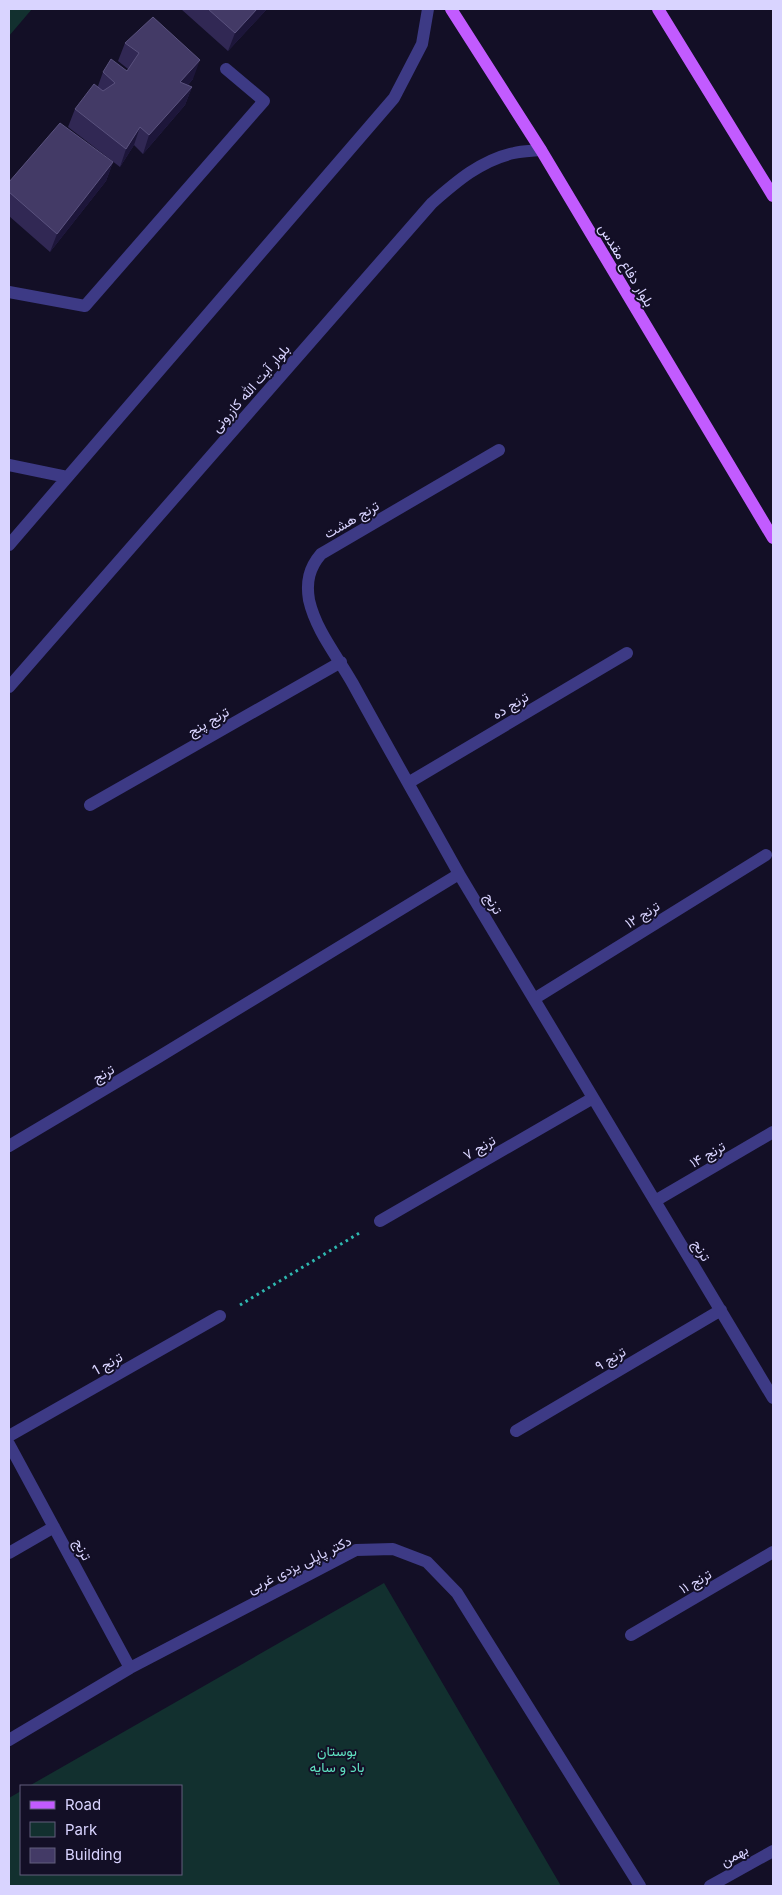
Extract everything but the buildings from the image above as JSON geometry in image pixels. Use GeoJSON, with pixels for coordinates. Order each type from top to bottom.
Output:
{"type":"FeatureCollection","features":[{"type":"Feature","properties":{"kind":"main road","name":"بلوار دفاع مقدس"},"geometry":{"type":"LineString","coordinates":[[451,9],[541,150],[773,538]]}},
{"type":"Feature","properties":{"kind":"main road"},"geometry":{"type":"LineString","coordinates":[[658,9],[773,196]]}},
{"type":"Feature","properties":{"kind":"street"},"geometry":{"type":"LineString","coordinates":[[9,545],[394,98],[422,44],[428,9]]}},
{"type":"Feature","properties":{"kind":"street"},"geometry":{"type":"LineString","coordinates":[[9,292],[85,306],[264,101],[226,69]]}},
{"type":"Feature","properties":{"kind":"street","name":"بلوار آیت الله کازرونی"},"geometry":{"type":"LineString","coordinates":[[9,687],[432,203],[459,179],[486,163],[513,153],[541,150]]}},
{"type":"Feature","properties":{"kind":"street","name":"ترنج هشت"},"geometry":{"type":"LineString","coordinates":[[459,874],[341,662],[319,627],[312,611],[307,584],[309,573],[321,554],[499,450]]}},
{"type":"Feature","properties":{"kind":"street"},"geometry":{"type":"LineString","coordinates":[[9,465],[67,477]]}},
{"type":"Feature","properties":{"kind":"street","name":"ترنج ده"},"geometry":{"type":"LineString","coordinates":[[408,783],[627,653]]}},
{"type":"Feature","properties":{"kind":"street","name":"ترنج پنج"},"geometry":{"type":"LineString","coordinates":[[90,805],[341,662]]}},
{"type":"Feature","properties":{"kind":"street","name":"ترنج ۱۲"},"geometry":{"type":"LineString","coordinates":[[534,999],[766,855]]}},
{"type":"Feature","properties":{"kind":"street","name":"ترنج"},"geometry":{"type":"LineString","coordinates":[[9,1146],[459,874],[773,1398]]}},
{"type":"Feature","properties":{"kind":"street","name":"ترنج ۷"},"geometry":{"type":"LineString","coordinates":[[380,1221],[593,1098]]}},
{"type":"Feature","properties":{"kind":"street","name":"ترنج ۱۴"},"geometry":{"type":"LineString","coordinates":[[655,1201],[773,1132]]}},
{"type":"Feature","properties":{"kind":"street","name":"ترنج ۹"},"geometry":{"type":"LineString","coordinates":[[516,1431],[721,1310]]}},
{"type":"Feature","properties":{"kind":"street","name":"ترنج 1"},"geometry":{"type":"LineString","coordinates":[[9,1436],[220,1316]]}},
{"type":"Feature","properties":{"kind":"street","name":"ترنج"},"geometry":{"type":"LineString","coordinates":[[9,1444],[130,1668]]}},
{"type":"Feature","properties":{"kind":"street"},"geometry":{"type":"LineString","coordinates":[[9,1553],[54,1527]]}},
{"type":"Feature","properties":{"kind":"street","name":"دکتر پاپلی یزدی غربی"},"geometry":{"type":"LineString","coordinates":[[9,1740],[130,1668],[356,1550],[392,1549],[427,1562],[458,1593],[640,1886]]}},
{"type":"Feature","properties":{"kind":"street","name":"ترنج ۱۱"},"geometry":{"type":"LineString","coordinates":[[631,1635],[773,1552]]}},
{"type":"Feature","properties":{"kind":"street","name":"بهمن"},"geometry":{"type":"LineString","coordinates":[[710,1886],[773,1850]]}},
{"type":"Feature","properties":{"kind":"path"},"geometry":{"type":"LineString","coordinates":[[220,1316],[380,1221]]}},
{"type":"Feature","properties":{"kind":"green space"},"geometry":{"type":"Polygon","coordinates":[[[9,9],[32,9],[9,36],[9,9]]]}},
{"type":"Feature","properties":{"kind":"green space","name":"بوستان باد و سایه"},"geometry":{"type":"Polygon","coordinates":[[[384,1583],[561,1886],[9,1886],[9,1798],[20,1792],[20,1875],[182,1875],[182,1785],[31,1785],[384,1583]]]}}]}
